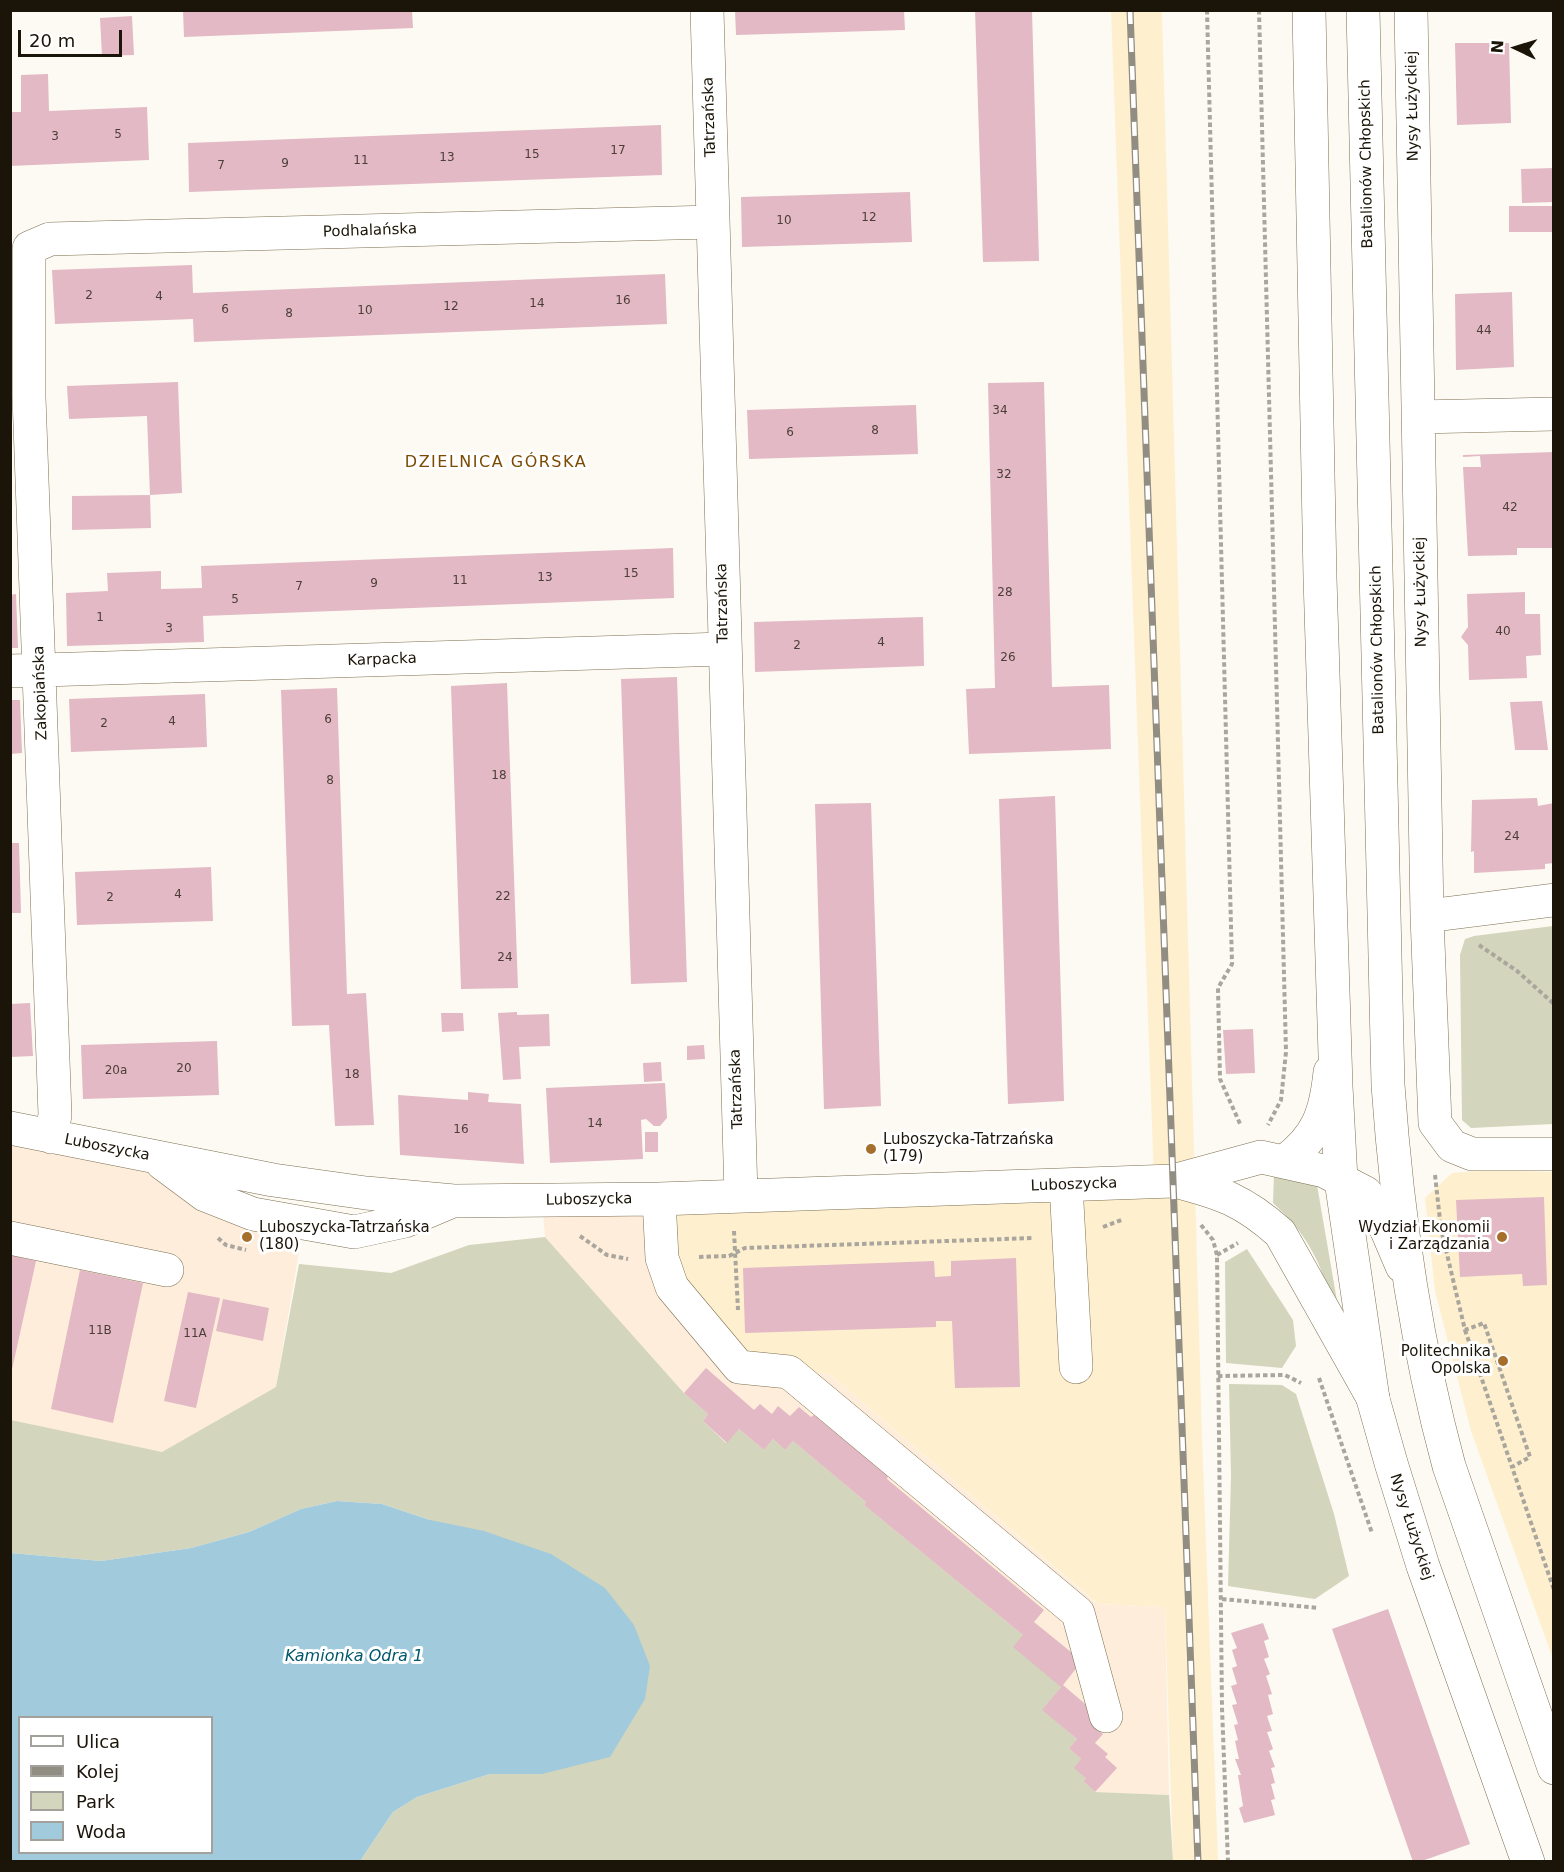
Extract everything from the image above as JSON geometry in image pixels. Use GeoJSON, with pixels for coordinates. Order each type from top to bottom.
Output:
{"type":"FeatureCollection","features":[{"type":"Feature","properties":{"kind":"street","name":"Tatrzańska"},"geometry":{"type":"LineString","coordinates":[[707,10],[737,1208]]}},
{"type":"Feature","properties":{"kind":"street"},"geometry":{"type":"LineString","coordinates":[[1309,10],[1320,578],[1341,1180]]}},
{"type":"Feature","properties":{"kind":"street","name":"Batalionów Chłopskich"},"geometry":{"type":"LineString","coordinates":[[1363,10],[1388,1085],[1397,1200],[1410,1288]]}},
{"type":"Feature","properties":{"kind":"street","name":"Nysy Łużyckiej"},"geometry":{"type":"LineString","coordinates":[[1411,10],[1427,916],[1435,1123],[1452,1146],[1472,1154],[1554,1154]]}},
{"type":"Feature","properties":{"kind":"street","name":"Podhalańska"},"geometry":{"type":"LineString","coordinates":[[29,248],[50,239],[713,222]]}},
{"type":"Feature","properties":{"kind":"street","name":"Zakopiańska"},"geometry":{"type":"LineString","coordinates":[[29,248],[20,397],[25,670],[55,1115],[51,1137]]}},
{"type":"Feature","properties":{"kind":"street"},"geometry":{"type":"LineString","coordinates":[[1418,417],[1554,414]]}},
{"type":"Feature","properties":{"kind":"street","name":"Karpacka"},"geometry":{"type":"LineString","coordinates":[[25,670],[724,649]]}},
{"type":"Feature","properties":{"kind":"street"},"geometry":{"type":"LineString","coordinates":[[1427,916],[1554,900]]}},
{"type":"Feature","properties":{"kind":"street"},"geometry":{"type":"LineString","coordinates":[[1285,1161],[1312,1137],[1321,1118],[1328,1095],[1334,1028]]}},
{"type":"Feature","properties":{"kind":"street","name":"Luboszycka"},"geometry":{"type":"LineString","coordinates":[[10,1128],[273,1180],[366,1193],[454,1200],[659,1199],[737,1208],[1066,1185],[1173,1181]]}},
{"type":"Feature","properties":{"kind":"street"},"geometry":{"type":"LineString","coordinates":[[1173,1181],[1261,1157],[1324,1171],[1366,1193],[1379,1212],[1410,1288],[1438,1425],[1449,1466],[1554,1768]]}},
{"type":"Feature","properties":{"kind":"street","name":"Nysy Łużyckiej"},"geometry":{"type":"LineString","coordinates":[[1341,1180],[1373,1399],[1423,1566],[1528,1862]]}},
{"type":"Feature","properties":{"kind":"street"},"geometry":{"type":"LineString","coordinates":[[1173,1181],[1223,1194],[1256,1212],[1280,1233],[1373,1399]]}},
{"type":"Feature","properties":{"kind":"street"},"geometry":{"type":"LineString","coordinates":[[1066,1185],[1076,1366]]}},
{"type":"Feature","properties":{"kind":"street"},"geometry":{"type":"LineString","coordinates":[[659,1199],[662,1258],[672,1287],[739,1367],[789,1372],[1078,1613],[1107,1716]]}},
{"type":"Feature","properties":{"kind":"street"},"geometry":{"type":"LineString","coordinates":[[10,1238],[167,1270]]}},
{"type":"Feature","properties":{"kind":"path"},"geometry":{"type":"LineString","coordinates":[[1207,10],[1232,964],[1218,988],[1220,1079],[1242,1129]]}},
{"type":"Feature","properties":{"kind":"path"},"geometry":{"type":"LineString","coordinates":[[1259,10],[1286,1052],[1281,1100],[1276,1113],[1261,1132]]}},
{"type":"Feature","properties":{"kind":"path"},"geometry":{"type":"LineString","coordinates":[[1478,944],[1517,971],[1554,1004]]}},
{"type":"Feature","properties":{"kind":"path"},"geometry":{"type":"LineString","coordinates":[[1435,1174],[1441,1229],[1465,1330],[1554,1590]]}},
{"type":"Feature","properties":{"kind":"path"},"geometry":{"type":"LineString","coordinates":[[737,1208],[738,1316]]}},
{"type":"Feature","properties":{"kind":"path"},"geometry":{"type":"LineString","coordinates":[[575,1232],[613,1258],[662,1258],[729,1256],[745,1248],[1069,1236],[1083,1234],[1131,1216]]}},
{"type":"Feature","properties":{"kind":"path"},"geometry":{"type":"LineString","coordinates":[[1198,1222],[1213,1240],[1217,1255],[1222,1708],[1228,1862]]}},
{"type":"Feature","properties":{"kind":"path"},"geometry":{"type":"LineString","coordinates":[[1217,1255],[1234,1247],[1240,1240]]}},
{"type":"Feature","properties":{"kind":"path"},"geometry":{"type":"LineString","coordinates":[[1465,1330],[1484,1323],[1530,1457],[1512,1467]]}},
{"type":"Feature","properties":{"kind":"path"},"geometry":{"type":"LineString","coordinates":[[1218,1376],[1286,1375],[1301,1383]]}},
{"type":"Feature","properties":{"kind":"path"},"geometry":{"type":"LineString","coordinates":[[1319,1378],[1372,1533]]}},
{"type":"Feature","properties":{"kind":"path"},"geometry":{"type":"LineString","coordinates":[[1222,1599],[1319,1608]]}},
{"type":"Feature","properties":{"kind":"shaded area"},"geometry":{"type":"Polygon","coordinates":[[[1111,11],[1162,11],[1202,1437],[1218,1861],[1173,1861],[1165,1607],[1098,1604],[829,1374],[739,1367],[697,1319],[659,1199],[1154,1181],[1111,11]]]}},
{"type":"Feature","properties":{"kind":"shaded area"},"geometry":{"type":"Polygon","coordinates":[[[11,1128],[156,1158],[304,1223],[276,1387],[162,1453],[11,1420],[11,1128]]]}},
{"type":"Feature","properties":{"kind":"shaded area","name":"Politechnika Opolska"},"geometry":{"type":"Polygon","coordinates":[[[1489,1170],[1553,1172],[1553,1659],[1471,1431],[1435,1291],[1425,1198],[1452,1173],[1489,1170]]]}},
{"type":"Feature","properties":{"kind":"shaded area"},"geometry":{"type":"Polygon","coordinates":[[[659,1199],[662,1258],[739,1367],[829,1374],[1097,1604],[1165,1607],[1169,1795],[1095,1792],[1083,1781],[1086,1778],[1069,1748],[1077,1739],[1042,1710],[1061,1687],[864,1505],[866,1502],[785,1450],[764,1450],[739,1429],[727,1443],[703,1421],[707,1414],[684,1393],[545,1237],[542,1201],[659,1199]]]}},
{"type":"Feature","properties":{"kind":"green space"},"geometry":{"type":"Polygon","coordinates":[[[1553,926],[1553,1124],[1471,1128],[1462,1120],[1460,955],[1465,939],[1553,926]]]}},
{"type":"Feature","properties":{"kind":"green space"},"geometry":{"type":"Polygon","coordinates":[[[1274,1173],[1317,1185],[1337,1301],[1331,1302],[1317,1260],[1303,1236],[1273,1203],[1274,1173]]]}},
{"type":"Feature","properties":{"kind":"green space"},"geometry":{"type":"Polygon","coordinates":[[[545,1237],[684,1393],[708,1414],[703,1421],[726,1443],[739,1429],[764,1450],[773,1439],[785,1450],[793,1441],[866,1502],[864,1505],[1023,1635],[1061,1687],[1043,1710],[1077,1739],[1069,1748],[1081,1759],[1086,1778],[1083,1781],[1095,1792],[1169,1795],[1173,1861],[360,1861],[393,1812],[417,1797],[490,1774],[542,1774],[430,1520],[382,1504],[337,1501],[301,1509],[249,1532],[191,1548],[101,1561],[11,1553],[11,1420],[162,1452],[276,1387],[299,1264],[391,1273],[469,1245],[545,1237]]]}},
{"type":"Feature","properties":{"kind":"green space"},"geometry":{"type":"Polygon","coordinates":[[[1247,1249],[1293,1320],[1296,1346],[1282,1368],[1226,1363],[1225,1262],[1247,1249]]]}},
{"type":"Feature","properties":{"kind":"green space"},"geometry":{"type":"Polygon","coordinates":[[[1229,1384],[1282,1385],[1296,1394],[1334,1514],[1349,1576],[1315,1599],[1228,1586],[1231,1476],[1229,1384]]]}},
{"type":"Feature","properties":{"kind":"water","name":"Kamionka Odra 1"},"geometry":{"type":"Polygon","coordinates":[[[337,1501],[382,1504],[430,1520],[484,1531],[551,1554],[605,1588],[634,1625],[650,1666],[645,1699],[610,1757],[542,1774],[490,1774],[417,1797],[393,1812],[360,1861],[11,1861],[11,1553],[101,1561],[191,1548],[249,1532],[301,1509],[337,1501]]]}},
{"type":"Feature","properties":{"kind":"building"},"geometry":{"type":"Polygon","coordinates":[[[183,10],[412,10],[413,28],[184,37],[183,10]]]}},
{"type":"Feature","properties":{"kind":"building"},"geometry":{"type":"Polygon","coordinates":[[[735,10],[904,10],[905,30],[736,35],[735,10]]]}},
{"type":"Feature","properties":{"kind":"building"},"geometry":{"type":"Polygon","coordinates":[[[975,10],[1032,10],[1039,261],[983,262],[975,10]]]}},
{"type":"Feature","properties":{"kind":"building"},"geometry":{"type":"Polygon","coordinates":[[[132,16],[134,55],[102,56],[100,18],[132,16]]]}},
{"type":"Feature","properties":{"kind":"building"},"geometry":{"type":"Polygon","coordinates":[[[1455,43],[1509,43],[1511,123],[1457,125],[1455,43]]]}},
{"type":"Feature","properties":{"kind":"building"},"geometry":{"type":"Polygon","coordinates":[[[48,74],[49,111],[147,107],[149,160],[10,166],[10,112],[21,112],[21,75],[48,74]]]}},
{"type":"Feature","properties":{"kind":"building"},"geometry":{"type":"Polygon","coordinates":[[[661,125],[662,175],[189,192],[188,143],[661,125]]]}},
{"type":"Feature","properties":{"kind":"building"},"geometry":{"type":"Polygon","coordinates":[[[1554,168],[1554,202],[1522,203],[1521,169],[1554,168]]]}},
{"type":"Feature","properties":{"kind":"building"},"geometry":{"type":"Polygon","coordinates":[[[910,192],[912,242],[742,247],[741,197],[910,192]]]}},
{"type":"Feature","properties":{"kind":"building"},"geometry":{"type":"Polygon","coordinates":[[[1509,206],[1554,206],[1554,232],[1509,232],[1509,206]]]}},
{"type":"Feature","properties":{"kind":"building"},"geometry":{"type":"Polygon","coordinates":[[[192,265],[193,293],[665,274],[667,324],[194,342],[193,319],[55,324],[52,270],[192,265]]]}},
{"type":"Feature","properties":{"kind":"building"},"geometry":{"type":"Polygon","coordinates":[[[1512,292],[1514,367],[1456,370],[1455,294],[1512,292]]]}},
{"type":"Feature","properties":{"kind":"building"},"geometry":{"type":"Polygon","coordinates":[[[178,382],[182,493],[150,495],[147,416],[69,419],[67,386],[178,382]]]}},
{"type":"Feature","properties":{"kind":"building"},"geometry":{"type":"Polygon","coordinates":[[[1044,382],[1052,687],[1109,685],[1111,749],[969,754],[966,689],[995,688],[988,383],[1044,382]]]}},
{"type":"Feature","properties":{"kind":"building"},"geometry":{"type":"Polygon","coordinates":[[[916,405],[918,454],[749,459],[747,410],[916,405]]]}},
{"type":"Feature","properties":{"kind":"building"},"geometry":{"type":"Polygon","coordinates":[[[1554,452],[1554,548],[1517,548],[1517,555],[1468,556],[1463,467],[1481,467],[1480,456],[1463,457],[1463,455],[1554,452]]]}},
{"type":"Feature","properties":{"kind":"building"},"geometry":{"type":"Polygon","coordinates":[[[150,495],[151,528],[72,530],[72,496],[150,495]]]}},
{"type":"Feature","properties":{"kind":"building"},"geometry":{"type":"Polygon","coordinates":[[[673,548],[674,598],[203,616],[204,642],[67,646],[66,593],[108,591],[107,573],[161,571],[161,589],[202,588],[201,566],[673,548]]]}},
{"type":"Feature","properties":{"kind":"building"},"geometry":{"type":"Polygon","coordinates":[[[1525,592],[1525,614],[1540,614],[1541,655],[1526,656],[1527,678],[1469,680],[1468,645],[1461,637],[1468,627],[1467,594],[1525,592]]]}},
{"type":"Feature","properties":{"kind":"building"},"geometry":{"type":"Polygon","coordinates":[[[16,594],[18,648],[10,648],[10,595],[16,594]]]}},
{"type":"Feature","properties":{"kind":"building"},"geometry":{"type":"Polygon","coordinates":[[[923,617],[924,666],[755,672],[754,622],[923,617]]]}},
{"type":"Feature","properties":{"kind":"building"},"geometry":{"type":"Polygon","coordinates":[[[677,677],[687,982],[631,984],[621,679],[677,677]]]}},
{"type":"Feature","properties":{"kind":"building"},"geometry":{"type":"Polygon","coordinates":[[[507,683],[518,988],[461,989],[451,686],[507,683]]]}},
{"type":"Feature","properties":{"kind":"building"},"geometry":{"type":"Polygon","coordinates":[[[337,688],[347,994],[366,993],[374,1125],[335,1126],[329,1025],[292,1026],[281,690],[337,688]]]}},
{"type":"Feature","properties":{"kind":"building"},"geometry":{"type":"Polygon","coordinates":[[[205,694],[207,747],[71,752],[69,699],[205,694]]]}},
{"type":"Feature","properties":{"kind":"building"},"geometry":{"type":"Polygon","coordinates":[[[10,700],[20,700],[22,753],[10,754],[10,700]]]}},
{"type":"Feature","properties":{"kind":"building"},"geometry":{"type":"Polygon","coordinates":[[[1542,701],[1548,750],[1515,750],[1510,702],[1542,701]]]}},
{"type":"Feature","properties":{"kind":"building"},"geometry":{"type":"Polygon","coordinates":[[[1055,796],[1064,1101],[1008,1104],[999,799],[1055,796]]]}},
{"type":"Feature","properties":{"kind":"building"},"geometry":{"type":"Polygon","coordinates":[[[1537,798],[1538,806],[1554,803],[1554,863],[1545,864],[1545,869],[1474,873],[1474,851],[1471,852],[1472,800],[1537,798]]]}},
{"type":"Feature","properties":{"kind":"building"},"geometry":{"type":"Polygon","coordinates":[[[871,803],[881,1106],[824,1109],[815,804],[871,803]]]}},
{"type":"Feature","properties":{"kind":"building"},"geometry":{"type":"Polygon","coordinates":[[[10,843],[19,843],[21,913],[10,913],[10,843]]]}},
{"type":"Feature","properties":{"kind":"building"},"geometry":{"type":"Polygon","coordinates":[[[211,867],[213,921],[77,925],[75,872],[211,867]]]}},
{"type":"Feature","properties":{"kind":"building"},"geometry":{"type":"Polygon","coordinates":[[[30,1003],[33,1056],[10,1057],[10,1004],[30,1003]]]}},
{"type":"Feature","properties":{"kind":"building"},"geometry":{"type":"Polygon","coordinates":[[[517,1012],[517,1015],[549,1014],[550,1046],[519,1047],[521,1079],[503,1080],[498,1013],[517,1012]]]}},
{"type":"Feature","properties":{"kind":"building"},"geometry":{"type":"Polygon","coordinates":[[[441,1013],[463,1013],[464,1031],[442,1032],[441,1013]]]}},
{"type":"Feature","properties":{"kind":"building"},"geometry":{"type":"Polygon","coordinates":[[[1253,1029],[1255,1073],[1226,1074],[1223,1030],[1253,1029]]]}},
{"type":"Feature","properties":{"kind":"building"},"geometry":{"type":"Polygon","coordinates":[[[217,1041],[219,1095],[83,1099],[81,1045],[217,1041]]]}},
{"type":"Feature","properties":{"kind":"building"},"geometry":{"type":"Polygon","coordinates":[[[704,1045],[705,1059],[687,1060],[687,1046],[704,1045]]]}},
{"type":"Feature","properties":{"kind":"building"},"geometry":{"type":"Polygon","coordinates":[[[661,1062],[662,1081],[644,1082],[643,1063],[661,1062]]]}},
{"type":"Feature","properties":{"kind":"building"},"geometry":{"type":"Polygon","coordinates":[[[665,1083],[667,1118],[660,1126],[654,1126],[646,1119],[641,1120],[643,1159],[550,1163],[546,1088],[665,1083]]]}},
{"type":"Feature","properties":{"kind":"building"},"geometry":{"type":"Polygon","coordinates":[[[468,1092],[489,1094],[488,1102],[521,1104],[524,1164],[400,1155],[398,1095],[468,1100],[468,1092]]]}},
{"type":"Feature","properties":{"kind":"building"},"geometry":{"type":"Polygon","coordinates":[[[645,1132],[658,1132],[658,1152],[645,1152],[645,1132]]]}},
{"type":"Feature","properties":{"kind":"building","name":"Wydział Ekonomii i Zarządzania"},"geometry":{"type":"Polygon","coordinates":[[[1544,1197],[1547,1285],[1523,1286],[1522,1274],[1460,1277],[1456,1200],[1544,1197]]]}},
{"type":"Feature","properties":{"kind":"building"},"geometry":{"type":"Polygon","coordinates":[[[10,1255],[36,1261],[11,1374],[10,1374],[10,1255]]]}},
{"type":"Feature","properties":{"kind":"building"},"geometry":{"type":"Polygon","coordinates":[[[1016,1258],[1020,1387],[955,1388],[952,1321],[936,1321],[936,1327],[745,1333],[743,1268],[934,1261],[935,1277],[951,1276],[951,1261],[1016,1258]]]}},
{"type":"Feature","properties":{"kind":"building"},"geometry":{"type":"Polygon","coordinates":[[[80,1270],[143,1283],[113,1423],[51,1409],[80,1270]]]}},
{"type":"Feature","properties":{"kind":"building"},"geometry":{"type":"Polygon","coordinates":[[[188,1292],[220,1298],[196,1408],[164,1401],[188,1292]]]}},
{"type":"Feature","properties":{"kind":"building"},"geometry":{"type":"Polygon","coordinates":[[[223,1299],[269,1308],[263,1341],[216,1331],[223,1299]]]}},
{"type":"Feature","properties":{"kind":"building"},"geometry":{"type":"Polygon","coordinates":[[[706,1368],[754,1410],[760,1404],[772,1414],[778,1406],[790,1416],[799,1407],[811,1417],[814,1415],[1044,1610],[1034,1622],[1082,1661],[1063,1685],[1098,1715],[1091,1724],[1103,1734],[1095,1743],[1108,1754],[1105,1757],[1117,1768],[1095,1792],[1083,1781],[1086,1778],[1074,1768],[1081,1759],[1069,1748],[1077,1739],[1042,1710],[1061,1687],[1013,1647],[1023,1635],[864,1505],[866,1502],[793,1441],[785,1450],[773,1439],[764,1450],[739,1429],[727,1443],[703,1421],[708,1414],[684,1393],[706,1368]]]}},
{"type":"Feature","properties":{"kind":"building"},"geometry":{"type":"Polygon","coordinates":[[[1388,1609],[1470,1844],[1419,1862],[1413,1862],[1332,1629],[1388,1609]]]}},
{"type":"Feature","properties":{"kind":"building"},"geometry":{"type":"Polygon","coordinates":[[[1263,1623],[1269,1639],[1264,1641],[1269,1657],[1264,1659],[1270,1674],[1266,1676],[1272,1694],[1268,1695],[1273,1714],[1267,1716],[1272,1731],[1267,1732],[1273,1749],[1269,1751],[1275,1767],[1271,1768],[1275,1783],[1271,1784],[1275,1799],[1271,1800],[1275,1815],[1244,1823],[1239,1808],[1243,1806],[1238,1775],[1241,1775],[1235,1759],[1239,1759],[1234,1725],[1238,1724],[1232,1705],[1237,1704],[1231,1686],[1237,1684],[1232,1668],[1237,1666],[1232,1650],[1237,1648],[1231,1633],[1263,1623]]]}},
{"type":"Feature","properties":{"kind":"railway"},"geometry":{"type":"LineString","coordinates":[[1130,10],[1198,1862]]}},
{"type":"Feature","properties":{"kind":"place","name":"Luboszycka-Tatrzańska (179)"},"geometry":{"type":"Point","coordinates":[871,1149]}},
{"type":"Feature","properties":{"kind":"place","name":"Luboszycka-Tatrzańska (180)"},"geometry":{"type":"Point","coordinates":[247,1237]}},
{"type":"Feature","properties":{"kind":"place","name":"Wydział Ekonomii i Zarządzania"},"geometry":{"type":"Point","coordinates":[1502,1237]}},
{"type":"Feature","properties":{"kind":"place","name":"Politechnika Opolska"},"geometry":{"type":"Point","coordinates":[1503,1361]}},
{"type":"Feature","properties":{"kind":"district","name":"DZIELNICA GÓRSKA"},"geometry":{"type":"Point","coordinates":[496,463]}}]}
